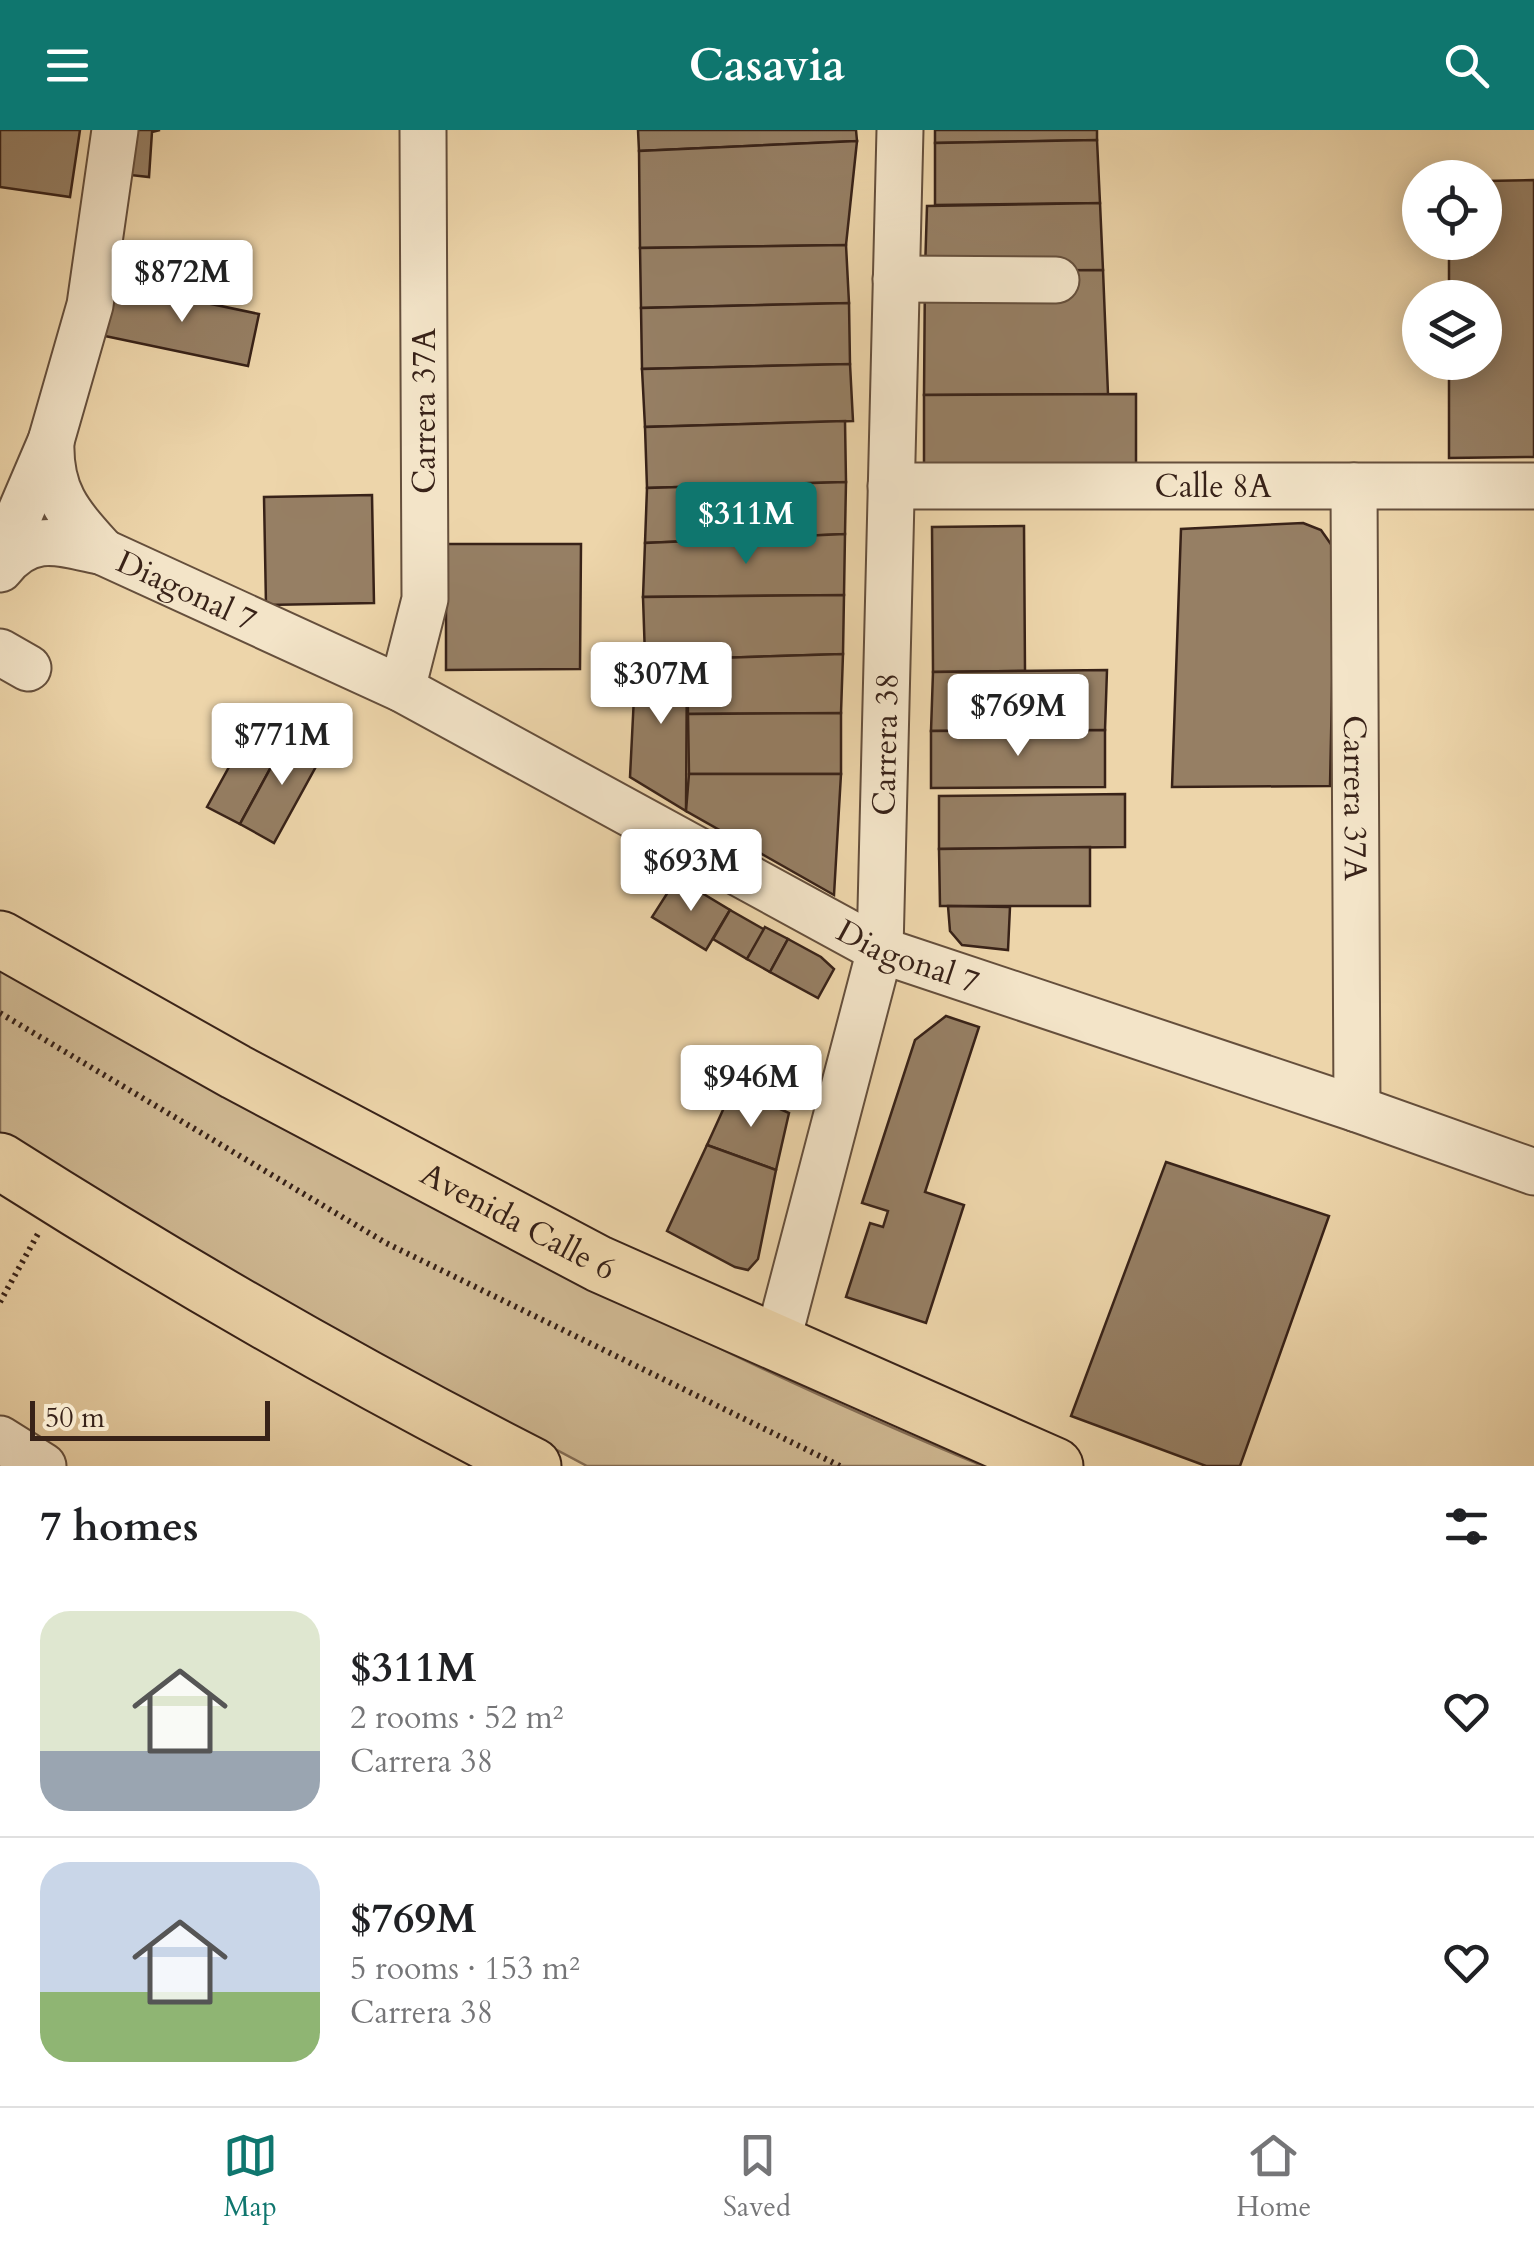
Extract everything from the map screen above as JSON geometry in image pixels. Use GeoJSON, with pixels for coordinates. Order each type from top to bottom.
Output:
{"type":"FeatureCollection","features":[{"type":"Feature","properties":{"kind":"main road","name":"Avenida Calle 6"},"geometry":{"type":"LineString","coordinates":[[0,938],[220,1062],[599,1264],[1056,1466]]}},
{"type":"Feature","properties":{"kind":"main road"},"geometry":{"type":"LineString","coordinates":[[0,1161],[114,1234],[283,1333],[533,1466]]}},
{"type":"Feature","properties":{"kind":"street"},"geometry":{"type":"LineString","coordinates":[[0,560],[51,441],[90,305],[115,130]]}},
{"type":"Feature","properties":{"kind":"street","name":"Carrera 37A"},"geometry":{"type":"LineString","coordinates":[[402,688],[425,599],[423,130]]}},
{"type":"Feature","properties":{"kind":"street","name":"Carrera 38"},"geometry":{"type":"LineString","coordinates":[[776,1343],[880,950],[900,130]]}},
{"type":"Feature","properties":{"kind":"street"},"geometry":{"type":"LineString","coordinates":[[896,279],[1056,280]]}},
{"type":"Feature","properties":{"kind":"street","name":"Diagonal 7"},"geometry":{"type":"LineString","coordinates":[[51,441],[50,466],[56,490],[72,518],[103,552]]}},
{"type":"Feature","properties":{"kind":"street","name":"Calle 8A"},"geometry":{"type":"LineString","coordinates":[[892,486],[1534,486]]}},
{"type":"Feature","properties":{"kind":"street","name":"Carrera 37A"},"geometry":{"type":"LineString","coordinates":[[1354,486],[1358,1109]]}},
{"type":"Feature","properties":{"kind":"street","name":"Diagonal 7"},"geometry":{"type":"LineString","coordinates":[[0,569],[12,553],[31,544],[54,542],[103,552],[402,688],[880,950],[1358,1109],[1534,1172]]}},
{"type":"Feature","properties":{"kind":"street"},"geometry":{"type":"LineString","coordinates":[[0,1439],[44,1466]]}},
{"type":"Feature","properties":{"kind":"path"},"geometry":{"type":"LineString","coordinates":[[0,1012],[386,1243],[840,1466]]}},
{"type":"Feature","properties":{"kind":"path"},"geometry":{"type":"LineString","coordinates":[[0,1302],[42,1226]]}},
{"type":"Feature","properties":{"kind":"shaded area"},"geometry":{"type":"Polygon","coordinates":[[[0,966],[362,1166],[607,1293],[856,1412],[983,1466],[587,1466],[218,1270],[0,1133],[0,966]]]}},
{"type":"Feature","properties":{"kind":"building"},"geometry":{"type":"Polygon","coordinates":[[[0,130],[80,130],[70,197],[0,187],[0,130]]]}},
{"type":"Feature","properties":{"kind":"building"},"geometry":{"type":"Polygon","coordinates":[[[134,130],[160,130],[152,132],[149,177],[130,175],[134,130]]]}},
{"type":"Feature","properties":{"kind":"building"},"geometry":{"type":"Polygon","coordinates":[[[638,130],[856,130],[857,141],[639,151],[638,130]]]}},
{"type":"Feature","properties":{"kind":"building"},"geometry":{"type":"Polygon","coordinates":[[[935,130],[1097,130],[1097,140],[935,143],[935,130]]]}},
{"type":"Feature","properties":{"kind":"building"},"geometry":{"type":"Polygon","coordinates":[[[1097,140],[1100,203],[935,205],[935,143],[1097,140]]]}},
{"type":"Feature","properties":{"kind":"building"},"geometry":{"type":"Polygon","coordinates":[[[857,141],[846,245],[640,248],[639,151],[857,141]]]}},
{"type":"Feature","properties":{"kind":"building"},"geometry":{"type":"Polygon","coordinates":[[[1534,180],[1534,457],[1449,458],[1449,380],[1502,380],[1502,280],[1449,280],[1449,260],[1502,260],[1502,181],[1534,180]]]}},
{"type":"Feature","properties":{"kind":"building"},"geometry":{"type":"Polygon","coordinates":[[[1100,203],[1103,270],[925,271],[927,206],[1100,203]]]}},
{"type":"Feature","properties":{"kind":"building"},"geometry":{"type":"Polygon","coordinates":[[[846,245],[849,303],[641,308],[640,248],[846,245]]]}},
{"type":"Feature","properties":{"kind":"building"},"geometry":{"type":"Polygon","coordinates":[[[1103,270],[1108,394],[924,395],[925,271],[1103,270]]]}},
{"type":"Feature","properties":{"kind":"building"},"geometry":{"type":"Polygon","coordinates":[[[116,284],[259,314],[248,366],[105,336],[116,284]]]}},
{"type":"Feature","properties":{"kind":"building"},"geometry":{"type":"Polygon","coordinates":[[[849,303],[850,364],[642,369],[641,308],[849,303]]]}},
{"type":"Feature","properties":{"kind":"building"},"geometry":{"type":"Polygon","coordinates":[[[850,364],[853,421],[645,427],[642,369],[850,364]]]}},
{"type":"Feature","properties":{"kind":"building"},"geometry":{"type":"Polygon","coordinates":[[[1136,394],[1136,471],[924,473],[924,395],[1136,394]]]}},
{"type":"Feature","properties":{"kind":"building"},"geometry":{"type":"Polygon","coordinates":[[[845,421],[846,482],[647,488],[645,427],[845,421]]]}},
{"type":"Feature","properties":{"kind":"building"},"geometry":{"type":"Polygon","coordinates":[[[846,482],[845,534],[645,543],[647,488],[846,482]]]}},
{"type":"Feature","properties":{"kind":"building"},"geometry":{"type":"Polygon","coordinates":[[[372,495],[374,603],[266,605],[264,497],[372,495]]]}},
{"type":"Feature","properties":{"kind":"building"},"geometry":{"type":"Polygon","coordinates":[[[1303,523],[1321,530],[1335,550],[1330,786],[1172,787],[1181,529],[1303,523]]]}},
{"type":"Feature","properties":{"kind":"building"},"geometry":{"type":"Polygon","coordinates":[[[1024,526],[1025,671],[933,672],[932,527],[1024,526]]]}},
{"type":"Feature","properties":{"kind":"building"},"geometry":{"type":"Polygon","coordinates":[[[845,534],[844,595],[643,597],[645,543],[845,534]]]}},
{"type":"Feature","properties":{"kind":"building"},"geometry":{"type":"Polygon","coordinates":[[[446,544],[581,544],[580,669],[446,670],[446,544]]]}},
{"type":"Feature","properties":{"kind":"building"},"geometry":{"type":"Polygon","coordinates":[[[844,595],[843,654],[645,657],[643,597],[844,595]]]}},
{"type":"Feature","properties":{"kind":"building"},"geometry":{"type":"Polygon","coordinates":[[[843,654],[841,713],[688,714],[687,659],[843,654]]]}},
{"type":"Feature","properties":{"kind":"building"},"geometry":{"type":"Polygon","coordinates":[[[636,656],[687,659],[686,811],[630,777],[636,656]]]}},
{"type":"Feature","properties":{"kind":"building"},"geometry":{"type":"Polygon","coordinates":[[[1107,670],[1105,730],[931,731],[933,672],[1107,670]]]}},
{"type":"Feature","properties":{"kind":"building"},"geometry":{"type":"Polygon","coordinates":[[[841,713],[841,774],[689,774],[688,714],[841,713]]]}},
{"type":"Feature","properties":{"kind":"building"},"geometry":{"type":"Polygon","coordinates":[[[257,716],[289,734],[240,824],[207,807],[257,716]]]}},
{"type":"Feature","properties":{"kind":"building"},"geometry":{"type":"Polygon","coordinates":[[[1105,730],[1105,787],[931,788],[931,731],[1105,730]]]}},
{"type":"Feature","properties":{"kind":"building"},"geometry":{"type":"Polygon","coordinates":[[[289,734],[324,752],[274,843],[240,824],[289,734]]]}},
{"type":"Feature","properties":{"kind":"building"},"geometry":{"type":"Polygon","coordinates":[[[689,774],[841,774],[834,895],[686,811],[689,774]]]}},
{"type":"Feature","properties":{"kind":"building"},"geometry":{"type":"Polygon","coordinates":[[[1125,794],[1125,847],[939,849],[939,796],[1125,794]]]}},
{"type":"Feature","properties":{"kind":"building"},"geometry":{"type":"Polygon","coordinates":[[[1090,847],[1090,906],[940,906],[939,849],[1090,847]]]}},
{"type":"Feature","properties":{"kind":"building"},"geometry":{"type":"Polygon","coordinates":[[[677,878],[730,910],[706,950],[652,917],[677,878]]]}},
{"type":"Feature","properties":{"kind":"building"},"geometry":{"type":"Polygon","coordinates":[[[948,906],[1010,907],[1008,950],[962,945],[950,931],[948,906]]]}},
{"type":"Feature","properties":{"kind":"building"},"geometry":{"type":"Polygon","coordinates":[[[730,910],[765,930],[747,959],[713,939],[730,910]]]}},
{"type":"Feature","properties":{"kind":"building"},"geometry":{"type":"Polygon","coordinates":[[[765,927],[788,939],[770,972],[747,959],[765,927]]]}},
{"type":"Feature","properties":{"kind":"building"},"geometry":{"type":"Polygon","coordinates":[[[788,939],[834,969],[818,998],[770,972],[788,939]]]}},
{"type":"Feature","properties":{"kind":"building"},"geometry":{"type":"Polygon","coordinates":[[[946,1016],[979,1027],[925,1192],[964,1205],[926,1323],[846,1297],[870,1223],[883,1227],[888,1211],[862,1203],[915,1040],[946,1016]]]}},
{"type":"Feature","properties":{"kind":"building"},"geometry":{"type":"Polygon","coordinates":[[[733,1088],[789,1113],[776,1170],[707,1145],[733,1088]]]}},
{"type":"Feature","properties":{"kind":"building"},"geometry":{"type":"Polygon","coordinates":[[[707,1145],[776,1170],[758,1259],[748,1270],[667,1231],[707,1145]]]}},
{"type":"Feature","properties":{"kind":"building"},"geometry":{"type":"Polygon","coordinates":[[[1166,1162],[1329,1216],[1240,1466],[1206,1466],[1071,1416],[1166,1162]]]}}]}
